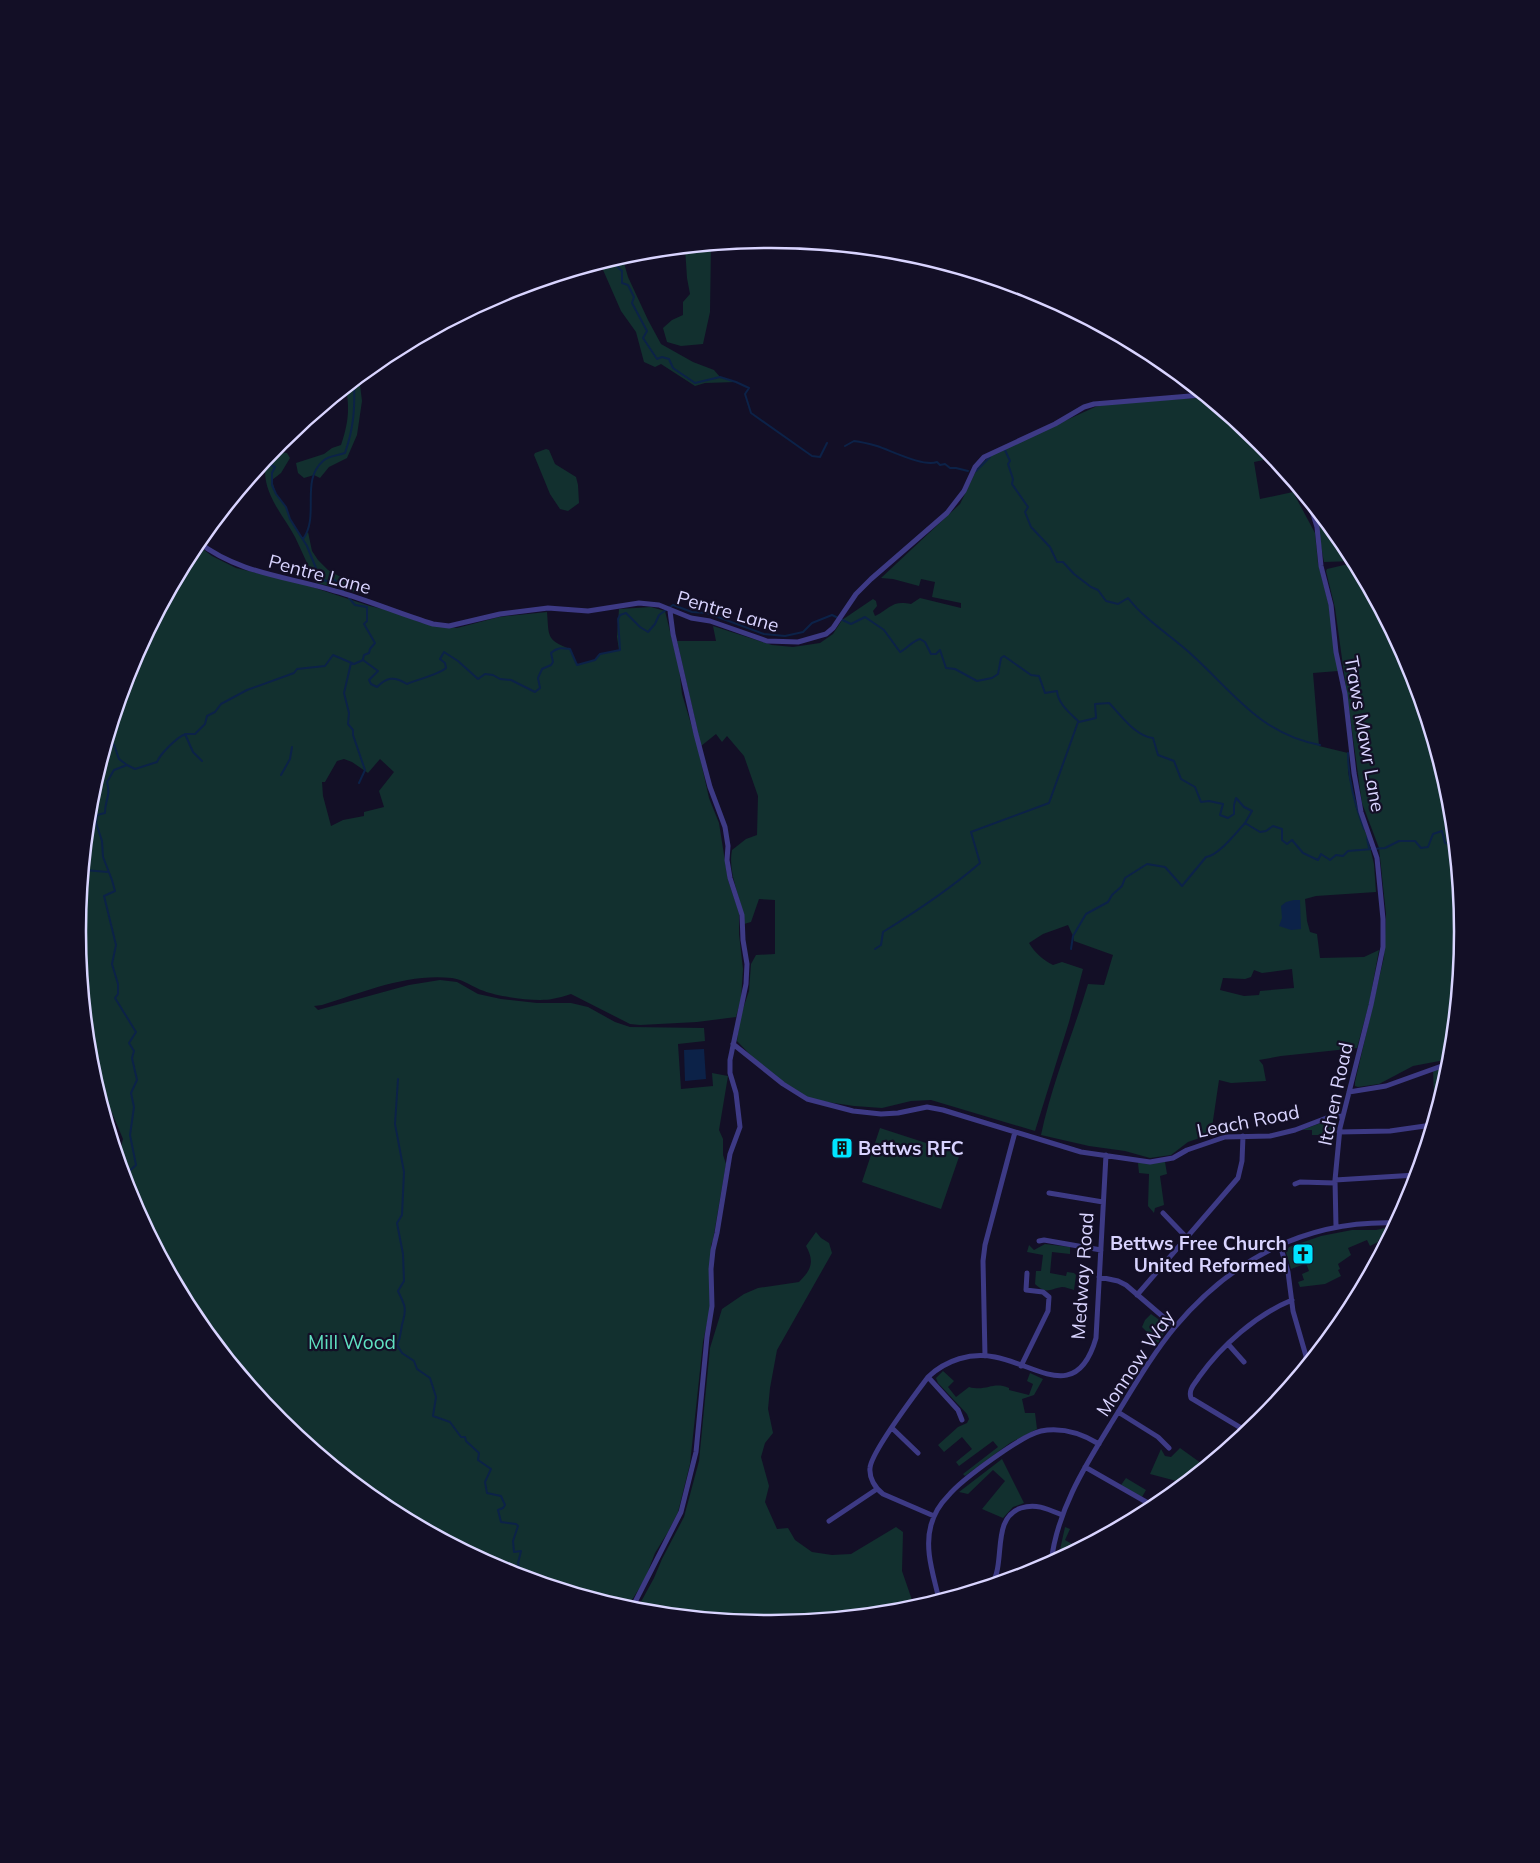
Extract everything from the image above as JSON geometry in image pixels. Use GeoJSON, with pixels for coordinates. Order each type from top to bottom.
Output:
{"type":"FeatureCollection","features":[{"type":"Feature","properties":{"kind":"street","name":"Pentre Lane"},"geometry":{"type":"LineString","coordinates":[[205,547],[221,558],[256,572],[338,592],[433,624],[449,626],[500,614],[548,608],[588,611],[639,603],[659,605],[690,618],[710,621],[767,641],[782,643],[798,642],[826,634],[856,594],[870,579],[947,513],[964,491],[978,463],[991,452],[1055,424],[1084,407],[1094,404],[1194,396]]}},
{"type":"Feature","properties":{"kind":"street","name":"Traws Mawr Lane"},"geometry":{"type":"LineString","coordinates":[[1314,518],[1321,566],[1331,605],[1336,652],[1345,694],[1354,773],[1361,812],[1377,858],[1383,919],[1382,947],[1364,1028]]}},
{"type":"Feature","properties":{"kind":"street"},"geometry":{"type":"LineString","coordinates":[[635,1602],[681,1512],[696,1452],[706,1337],[712,1306],[711,1269],[713,1250],[730,1154],[740,1127],[736,1093],[730,1072],[733,1044],[746,984],[746,957],[742,915],[730,878],[725,827],[710,787],[696,734],[673,634],[670,610]]}},
{"type":"Feature","properties":{"kind":"street","name":"Itchen Road"},"geometry":{"type":"LineString","coordinates":[[1336,1227],[1335,1181],[1342,1116],[1364,1028]]}},
{"type":"Feature","properties":{"kind":"street","name":"Leach Road"},"geometry":{"type":"LineString","coordinates":[[733,1044],[783,1084],[807,1098],[854,1111],[881,1114],[898,1113],[928,1107],[968,1116],[1081,1152],[1150,1162],[1174,1158],[1186,1150],[1225,1137],[1270,1136],[1295,1130],[1329,1117],[1342,1116]]}},
{"type":"Feature","properties":{"kind":"street"},"geometry":{"type":"LineString","coordinates":[[1349,1092],[1386,1086],[1441,1066]]}},
{"type":"Feature","properties":{"kind":"street"},"geometry":{"type":"LineString","coordinates":[[1340,1132],[1390,1131],[1425,1126]]}},
{"type":"Feature","properties":{"kind":"street"},"geometry":{"type":"LineString","coordinates":[[985,1356],[983,1261],[985,1244],[1015,1132]]}},
{"type":"Feature","properties":{"kind":"street"},"geometry":{"type":"LineString","coordinates":[[1137,1295],[1238,1178],[1242,1161],[1243,1136]]}},
{"type":"Feature","properties":{"kind":"street","name":"Medway Road"},"geometry":{"type":"LineString","coordinates":[[876,1489],[870,1475],[871,1462],[913,1396],[935,1371],[950,1362],[985,1356],[1004,1359],[1054,1376],[1074,1372],[1085,1363],[1092,1351],[1096,1338],[1106,1155]]}},
{"type":"Feature","properties":{"kind":"street"},"geometry":{"type":"LineString","coordinates":[[1295,1184],[1300,1182],[1408,1176]]}},
{"type":"Feature","properties":{"kind":"street"},"geometry":{"type":"LineString","coordinates":[[1049,1193],[1103,1202]]}},
{"type":"Feature","properties":{"kind":"street"},"geometry":{"type":"LineString","coordinates":[[1163,1213],[1186,1237]]}},
{"type":"Feature","properties":{"kind":"street","name":"Monnow Way"},"geometry":{"type":"LineString","coordinates":[[1053,1553],[1062,1515],[1084,1467],[1150,1362],[1175,1327],[1202,1297],[1234,1271],[1265,1251],[1280,1244],[1336,1227],[1388,1224]]}},
{"type":"Feature","properties":{"kind":"street"},"geometry":{"type":"LineString","coordinates":[[1039,1241],[1044,1240],[1100,1250]]}},
{"type":"Feature","properties":{"kind":"street"},"geometry":{"type":"LineString","coordinates":[[1280,1244],[1306,1355]]}},
{"type":"Feature","properties":{"kind":"street"},"geometry":{"type":"LineString","coordinates":[[1021,1366],[1048,1311],[1049,1297],[1043,1292],[1026,1290],[1027,1273]]}},
{"type":"Feature","properties":{"kind":"street"},"geometry":{"type":"LineString","coordinates":[[1099,1277],[1118,1280],[1175,1327]]}},
{"type":"Feature","properties":{"kind":"street"},"geometry":{"type":"LineString","coordinates":[[1238,1429],[1191,1398],[1191,1388],[1228,1344],[1268,1312],[1292,1300]]}},
{"type":"Feature","properties":{"kind":"street"},"geometry":{"type":"LineString","coordinates":[[1228,1344],[1244,1362]]}},
{"type":"Feature","properties":{"kind":"street"},"geometry":{"type":"LineString","coordinates":[[928,1377],[958,1410],[962,1420]]}},
{"type":"Feature","properties":{"kind":"street"},"geometry":{"type":"LineString","coordinates":[[1118,1412],[1158,1436],[1169,1448]]}},
{"type":"Feature","properties":{"kind":"street"},"geometry":{"type":"LineString","coordinates":[[892,1428],[918,1453]]}},
{"type":"Feature","properties":{"kind":"street"},"geometry":{"type":"LineString","coordinates":[[938,1594],[929,1547],[929,1536],[934,1516],[946,1497],[962,1482],[1025,1438],[1036,1433],[1055,1429],[1071,1432],[1099,1444]]}},
{"type":"Feature","properties":{"kind":"street"},"geometry":{"type":"LineString","coordinates":[[1084,1467],[1146,1502]]}},
{"type":"Feature","properties":{"kind":"street"},"geometry":{"type":"LineString","coordinates":[[829,1521],[876,1489],[883,1494],[934,1516]]}},
{"type":"Feature","properties":{"kind":"street"},"geometry":{"type":"LineString","coordinates":[[996,1577],[998,1573],[1002,1528],[1008,1517],[1016,1510],[1028,1506],[1039,1506],[1062,1515]]}},
{"type":"Feature","properties":{"kind":"green space"},"geometry":{"type":"Polygon","coordinates":[[[711,251],[710,312],[703,344],[681,346],[667,342],[663,328],[672,320],[683,315],[683,302],[690,294],[685,253],[711,251]]]}},
{"type":"Feature","properties":{"kind":"green space"},"geometry":{"type":"Polygon","coordinates":[[[624,264],[628,277],[661,344],[693,362],[714,370],[720,377],[736,382],[705,383],[695,386],[661,364],[655,367],[644,362],[636,332],[621,311],[603,269],[624,264]]]}},
{"type":"Feature","properties":{"kind":"green space"},"geometry":{"type":"Polygon","coordinates":[[[360,385],[362,401],[357,435],[347,458],[329,467],[320,478],[314,475],[304,478],[298,473],[296,463],[324,454],[332,448],[341,445],[348,417],[347,395],[360,385]]]}},
{"type":"Feature","properties":{"kind":"green space"},"geometry":{"type":"Polygon","coordinates":[[[1197,398],[1221,417],[1264,460],[1254,462],[1260,499],[1293,492],[1315,533],[1318,563],[1329,606],[1338,671],[1313,673],[1319,746],[1348,753],[1348,772],[1356,808],[1368,839],[1374,864],[1376,892],[1316,896],[1305,899],[1307,921],[1310,932],[1317,934],[1320,958],[1364,957],[1379,950],[1369,1004],[1357,1048],[1259,1060],[1263,1065],[1266,1081],[1231,1083],[1219,1080],[1211,1134],[1188,1142],[1171,1155],[1150,1158],[1125,1151],[1089,1146],[1041,1135],[1057,1078],[1088,984],[1104,985],[1113,955],[1074,941],[1068,925],[1043,934],[1029,943],[1039,956],[1053,965],[1062,962],[1083,969],[1069,1022],[1035,1131],[931,1100],[911,1101],[882,1108],[807,1099],[760,1065],[737,1041],[740,1018],[749,991],[751,964],[756,955],[775,954],[775,900],[759,899],[751,922],[744,924],[733,878],[732,850],[746,839],[757,835],[758,796],[744,756],[727,736],[722,742],[716,734],[701,746],[677,641],[716,641],[713,626],[772,645],[793,647],[820,643],[833,634],[842,620],[873,599],[876,601],[877,606],[873,611],[875,616],[895,604],[911,604],[920,598],[961,608],[961,603],[932,597],[935,582],[921,579],[919,586],[881,578],[960,504],[976,471],[984,461],[995,453],[1095,407],[1112,403],[1197,398]],[[1292,969],[1262,973],[1254,970],[1251,977],[1245,979],[1223,978],[1220,990],[1244,996],[1259,995],[1260,991],[1294,988],[1292,969]]]}},
{"type":"Feature","properties":{"kind":"green space"},"geometry":{"type":"Polygon","coordinates":[[[546,449],[549,450],[555,464],[576,477],[579,503],[568,511],[560,509],[550,494],[534,455],[546,449]]]}},
{"type":"Feature","properties":{"kind":"green space"},"geometry":{"type":"Polygon","coordinates":[[[283,452],[287,453],[290,458],[281,473],[272,480],[276,494],[286,507],[290,519],[302,539],[308,532],[312,551],[318,560],[328,570],[355,585],[360,593],[316,583],[295,537],[271,497],[265,471],[283,452]]]}},
{"type":"Feature","properties":{"kind":"green space"},"geometry":{"type":"Polygon","coordinates":[[[1316,521],[1345,561],[1324,562],[1316,521]]]}},
{"type":"Feature","properties":{"kind":"green space","name":"Mill Wood"},"geometry":{"type":"Polygon","coordinates":[[[203,549],[236,568],[306,585],[391,611],[422,623],[457,628],[499,617],[547,612],[550,636],[557,643],[570,649],[577,665],[595,660],[600,654],[619,650],[617,637],[619,609],[651,607],[665,611],[679,668],[682,694],[697,744],[709,798],[719,823],[728,880],[739,913],[743,969],[741,999],[736,1017],[697,1022],[630,1024],[571,994],[545,1000],[518,998],[491,993],[457,979],[435,977],[402,981],[314,1006],[318,1010],[409,985],[440,980],[457,982],[478,994],[501,999],[537,1003],[571,1003],[588,1007],[615,1022],[630,1027],[704,1028],[705,1041],[678,1044],[681,1089],[713,1086],[712,1073],[728,1076],[719,1130],[723,1139],[723,1155],[726,1164],[711,1245],[711,1304],[703,1342],[690,1464],[678,1512],[655,1553],[645,1579],[632,1601],[550,1579],[468,1545],[428,1524],[390,1500],[319,1446],[256,1382],[201,1311],[157,1234],[138,1193],[121,1146],[123,1139],[110,1108],[99,1065],[92,1021],[86,932],[92,842],[99,798],[110,755],[138,670],[157,629],[203,549]],[[344,759],[337,761],[325,782],[322,782],[323,796],[331,826],[343,820],[364,816],[364,812],[384,807],[379,791],[394,772],[380,759],[368,773],[344,759]]]}},
{"type":"Feature","properties":{"kind":"green space"},"geometry":{"type":"Polygon","coordinates":[[[1347,565],[1383,629],[1402,670],[1417,712],[1441,798],[1448,842],[1452,887],[1454,932],[1452,976],[1442,1061],[1413,1066],[1379,1084],[1358,1087],[1355,1086],[1355,1082],[1384,957],[1386,914],[1379,848],[1362,803],[1335,608],[1327,569],[1347,565]]]}},
{"type":"Feature","properties":{"kind":"green space"},"geometry":{"type":"Polygon","coordinates":[[[1441,1066],[1434,1093],[1433,1068],[1441,1066]]]}},
{"type":"Feature","properties":{"kind":"green space"},"geometry":{"type":"Polygon","coordinates":[[[1330,1121],[1334,1126],[1333,1142],[1324,1142],[1324,1135],[1312,1135],[1312,1130],[1302,1130],[1330,1121]]]}},
{"type":"Feature","properties":{"kind":"green space"},"geometry":{"type":"Polygon","coordinates":[[[880,1128],[960,1154],[941,1209],[862,1182],[880,1128]]]}},
{"type":"Feature","properties":{"kind":"green space"},"geometry":{"type":"Polygon","coordinates":[[[1165,1162],[1167,1174],[1160,1176],[1164,1205],[1155,1208],[1154,1213],[1148,1206],[1149,1174],[1139,1173],[1138,1163],[1165,1162]]]}},
{"type":"Feature","properties":{"kind":"green space"},"geometry":{"type":"Polygon","coordinates":[[[1386,1228],[1378,1242],[1370,1246],[1367,1240],[1348,1248],[1351,1255],[1338,1264],[1341,1276],[1325,1284],[1300,1287],[1298,1282],[1304,1280],[1302,1274],[1309,1271],[1304,1258],[1313,1256],[1312,1245],[1308,1246],[1308,1249],[1292,1252],[1295,1262],[1301,1260],[1302,1265],[1291,1269],[1286,1252],[1289,1247],[1321,1236],[1352,1230],[1376,1230],[1386,1228]]]}},
{"type":"Feature","properties":{"kind":"green space"},"geometry":{"type":"Polygon","coordinates":[[[816,1232],[829,1243],[832,1253],[777,1350],[768,1409],[773,1433],[765,1443],[761,1457],[769,1486],[765,1502],[777,1529],[788,1528],[795,1540],[812,1552],[832,1555],[851,1554],[896,1527],[903,1532],[902,1571],[912,1600],[815,1614],[770,1615],[725,1614],[641,1603],[684,1517],[699,1461],[710,1348],[722,1309],[744,1294],[758,1288],[799,1282],[809,1270],[811,1261],[806,1246],[816,1232]]]}},
{"type":"Feature","properties":{"kind":"green space"},"geometry":{"type":"Polygon","coordinates":[[[1045,1244],[1070,1247],[1070,1254],[1052,1252],[1050,1273],[1066,1276],[1067,1272],[1074,1273],[1076,1275],[1074,1290],[1062,1287],[1045,1290],[1035,1284],[1036,1271],[1041,1271],[1043,1255],[1027,1252],[1029,1245],[1034,1250],[1045,1244]]]}},
{"type":"Feature","properties":{"kind":"green space"},"geometry":{"type":"Polygon","coordinates":[[[1151,1314],[1165,1324],[1167,1328],[1158,1343],[1142,1327],[1145,1320],[1151,1314]]]}},
{"type":"Feature","properties":{"kind":"green space"},"geometry":{"type":"Polygon","coordinates":[[[943,1371],[954,1381],[948,1387],[956,1397],[969,1387],[998,1386],[1029,1395],[1033,1384],[1027,1381],[1030,1373],[1043,1379],[1034,1395],[1022,1399],[1025,1413],[1035,1413],[1037,1429],[1010,1443],[965,1476],[963,1474],[998,1447],[993,1441],[959,1466],[956,1462],[972,1449],[962,1437],[944,1452],[938,1445],[958,1427],[967,1423],[969,1419],[967,1414],[938,1383],[936,1378],[943,1371]]]}},
{"type":"Feature","properties":{"kind":"green space"},"geometry":{"type":"Polygon","coordinates":[[[1180,1448],[1200,1463],[1176,1481],[1150,1474],[1161,1449],[1165,1456],[1171,1457],[1180,1448]]]}},
{"type":"Feature","properties":{"kind":"green space"},"geometry":{"type":"Polygon","coordinates":[[[1002,1459],[1024,1503],[1013,1507],[1003,1518],[982,1509],[1005,1481],[993,1470],[968,1494],[959,1492],[1002,1459]]]}},
{"type":"Feature","properties":{"kind":"green space"},"geometry":{"type":"Polygon","coordinates":[[[1126,1478],[1146,1490],[1142,1497],[1121,1485],[1126,1478]]]}},
{"type":"Feature","properties":{"kind":"green space"},"geometry":{"type":"Polygon","coordinates":[[[1065,1527],[1070,1529],[1065,1540],[1073,1545],[1060,1550],[1065,1527]]]}},
{"type":"Feature","properties":{"kind":"water"},"geometry":{"type":"Polygon","coordinates":[[[1300,900],[1301,929],[1291,930],[1279,926],[1282,918],[1281,906],[1286,902],[1300,900]]]}},
{"type":"Feature","properties":{"kind":"water"},"geometry":{"type":"Polygon","coordinates":[[[704,1049],[706,1079],[685,1081],[684,1050],[704,1049]]]}},
{"type":"Feature","properties":{"kind":"waterway"},"geometry":{"type":"LineString","coordinates":[[616,266],[622,271],[622,283],[628,285],[634,297],[632,303],[647,331],[643,338],[657,359],[662,357],[669,359],[673,368],[695,383],[720,377],[749,388],[745,394],[751,413],[812,456],[820,457],[827,443]]}},
{"type":"Feature","properties":{"kind":"waterway"},"geometry":{"type":"LineString","coordinates":[[303,539],[308,530],[310,520],[311,488],[316,469],[328,458],[345,453],[353,417],[354,389]]}},
{"type":"Feature","properties":{"kind":"waterway"},"geometry":{"type":"LineString","coordinates":[[845,446],[854,441],[863,442],[907,458],[931,463],[937,462],[940,465],[945,464],[950,468],[968,471]]}},
{"type":"Feature","properties":{"kind":"waterway"},"geometry":{"type":"LineString","coordinates":[[1004,450],[1010,461],[1008,464],[1013,479],[1012,484],[1028,507],[1025,512],[1031,527],[1050,547],[1057,562],[1063,562],[1074,574],[1098,590],[1106,601],[1118,604],[1128,598],[1142,613],[1191,654],[1234,697],[1264,721],[1280,731],[1320,745]]}},
{"type":"Feature","properties":{"kind":"waterway"},"geometry":{"type":"LineString","coordinates":[[976,471],[990,457]]}},
{"type":"Feature","properties":{"kind":"waterway"},"geometry":{"type":"LineString","coordinates":[[271,465],[275,467],[272,473],[272,485],[307,546],[320,578],[326,581],[335,580],[344,592]]}},
{"type":"Feature","properties":{"kind":"waterway"},"geometry":{"type":"LineString","coordinates":[[349,598],[355,605],[367,607],[367,621],[364,624],[375,643],[369,653],[364,655],[363,659]]}},
{"type":"Feature","properties":{"kind":"waterway"},"geometry":{"type":"LineString","coordinates":[[130,1171],[136,1165],[130,1135],[134,1107],[131,1093],[137,1080],[132,1058],[134,1051],[129,1043],[136,1032],[115,998],[118,994],[118,984],[112,964],[116,945],[104,896],[115,891],[103,857],[102,841],[96,823],[97,815],[105,813],[108,795],[107,782],[114,770],[127,765],[135,769],[157,762],[165,750],[179,738],[186,734],[195,734],[205,724],[207,716],[215,712],[221,704],[247,690],[294,673],[297,669],[325,666],[333,655],[354,664],[363,660],[378,671],[369,680],[371,684],[377,687],[384,681],[391,679],[407,684],[443,670],[446,668],[445,663],[440,659],[444,652],[458,661],[478,679],[485,674],[493,675],[500,679],[511,680],[535,692],[540,688],[538,678],[542,669],[551,665],[553,662],[551,653],[555,650],[562,648],[570,649],[577,665],[595,660],[600,654],[620,650],[618,619],[620,615],[626,613],[648,632],[655,624],[659,615],[673,605],[692,612],[707,613],[764,634],[785,636],[803,632],[812,623],[832,615],[851,624],[865,617],[884,630],[900,652],[914,641],[920,639],[925,642],[931,654],[936,654],[940,650],[946,668],[955,669],[977,681],[992,678],[998,674],[1001,658],[1004,656],[1031,675],[1039,676],[1045,693],[1057,691],[1062,704],[1079,722],[1096,718],[1095,704],[1109,703],[1134,729],[1153,738],[1158,755],[1174,761],[1181,779],[1195,787],[1201,802],[1209,801],[1223,804],[1220,815],[1228,818],[1234,814],[1236,798],[1244,807],[1252,811],[1245,823],[1260,832],[1266,831],[1273,826],[1282,829],[1282,840],[1287,844],[1292,840],[1303,853],[1318,860],[1321,854],[1330,860],[1336,855],[1343,856],[1348,851],[1385,848],[1399,841],[1415,841],[1421,848],[1428,847],[1433,834],[1442,831],[1445,843],[1448,844]]}},
{"type":"Feature","properties":{"kind":"waterway"},"geometry":{"type":"LineString","coordinates":[[351,663],[344,693],[349,713],[348,724],[353,730],[365,770],[359,783]]}},
{"type":"Feature","properties":{"kind":"waterway"},"geometry":{"type":"LineString","coordinates":[[875,949],[881,945],[883,932],[957,882],[980,863],[971,832],[1049,803],[1078,722]]}},
{"type":"Feature","properties":{"kind":"waterway"},"geometry":{"type":"LineString","coordinates":[[185,734],[193,752],[202,761]]}},
{"type":"Feature","properties":{"kind":"waterway"},"geometry":{"type":"LineString","coordinates":[[113,744],[119,759],[127,765]]}},
{"type":"Feature","properties":{"kind":"waterway"},"geometry":{"type":"LineString","coordinates":[[281,775],[290,759],[292,747]]}},
{"type":"Feature","properties":{"kind":"waterway"},"geometry":{"type":"LineString","coordinates":[[1348,753],[1349,773],[1364,829]]}},
{"type":"Feature","properties":{"kind":"waterway"},"geometry":{"type":"LineString","coordinates":[[1071,949],[1073,936],[1086,914],[1108,902],[1112,895],[1122,886],[1125,878],[1147,864],[1165,867],[1182,886],[1206,857],[1211,856],[1222,848],[1245,823]]}},
{"type":"Feature","properties":{"kind":"waterway"},"geometry":{"type":"LineString","coordinates":[[1367,838],[1369,848]]}},
{"type":"Feature","properties":{"kind":"waterway"},"geometry":{"type":"LineString","coordinates":[[89,870],[108,872]]}},
{"type":"Feature","properties":{"kind":"waterway"},"geometry":{"type":"LineString","coordinates":[[398,1079],[395,1124],[404,1172],[402,1215],[397,1223],[403,1254],[404,1281],[398,1291],[405,1312],[397,1345],[402,1353],[414,1361],[417,1369],[430,1378],[436,1397],[433,1416],[450,1422],[461,1437],[465,1437],[466,1441],[479,1453],[478,1460],[491,1469],[485,1482],[487,1493],[501,1496],[505,1505],[498,1510],[501,1522],[518,1526],[513,1541],[514,1552],[521,1551],[518,1563],[519,1567]]}},
{"type":"Feature","properties":{"kind":"place","name":"Bettws RFC"},"geometry":{"type":"Point","coordinates":[842,1148]}},
{"type":"Feature","properties":{"kind":"place","name":"Bettws Free Church United Reformed"},"geometry":{"type":"Point","coordinates":[1303,1254]}}]}
